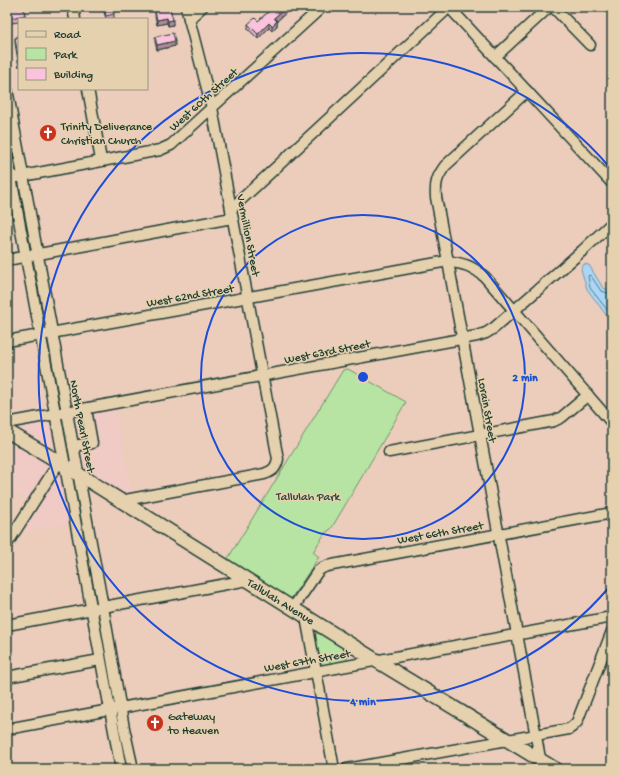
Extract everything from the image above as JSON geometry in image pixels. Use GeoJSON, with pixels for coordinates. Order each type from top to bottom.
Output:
{"type":"FeatureCollection","features":[{"type":"Feature","properties":{"kind":"main road","name":"Tallulah Avenue"},"geometry":{"type":"LineString","coordinates":[[7,431],[506,740],[541,765],[555,769]]}},
{"type":"Feature","properties":{"kind":"street"},"geometry":{"type":"LineString","coordinates":[[73,7],[75,18]]}},
{"type":"Feature","properties":{"kind":"street","name":"Vermillion Street"},"geometry":{"type":"LineString","coordinates":[[120,501],[264,474],[274,469],[278,458],[212,108],[186,7]]}},
{"type":"Feature","properties":{"kind":"street"},"geometry":{"type":"LineString","coordinates":[[189,19],[202,7]]}},
{"type":"Feature","properties":{"kind":"street","name":"West 60th Street"},"geometry":{"type":"LineString","coordinates":[[9,178],[160,150],[171,145],[322,7]]}},
{"type":"Feature","properties":{"kind":"street"},"geometry":{"type":"LineString","coordinates":[[7,260],[232,213],[448,7],[612,183]]}},
{"type":"Feature","properties":{"kind":"street"},"geometry":{"type":"LineString","coordinates":[[495,57],[549,7]]}},
{"type":"Feature","properties":{"kind":"street"},"geometry":{"type":"LineString","coordinates":[[553,7],[590,45]]}},
{"type":"Feature","properties":{"kind":"street","name":"North Pearl Street"},"geometry":{"type":"LineString","coordinates":[[7,89],[133,769]]}},
{"type":"Feature","properties":{"kind":"street"},"geometry":{"type":"LineString","coordinates":[[88,90],[101,160]]}},
{"type":"Feature","properties":{"kind":"street","name":"Lorain Street"},"geometry":{"type":"LineString","coordinates":[[527,91],[446,166],[440,173],[436,181],[435,188],[541,765]]}},
{"type":"Feature","properties":{"kind":"street","name":"North Pearl Street"},"geometry":{"type":"LineString","coordinates":[[7,156],[9,178],[26,256],[56,414],[62,464],[91,609],[120,769]]}},
{"type":"Feature","properties":{"kind":"street","name":"West 63rd Street"},"geometry":{"type":"LineString","coordinates":[[7,423],[477,336],[494,328],[612,223]]}},
{"type":"Feature","properties":{"kind":"street"},"geometry":{"type":"LineString","coordinates":[[448,261],[468,265],[478,270],[485,276],[612,423]]}},
{"type":"Feature","properties":{"kind":"street","name":"West 62nd Street"},"geometry":{"type":"LineString","coordinates":[[7,342],[448,261]]}},
{"type":"Feature","properties":{"kind":"street"},"geometry":{"type":"LineString","coordinates":[[389,452],[554,421],[562,417],[588,395]]}},
{"type":"Feature","properties":{"kind":"street"},"geometry":{"type":"LineString","coordinates":[[73,446],[92,443],[86,409]]}},
{"type":"Feature","properties":{"kind":"street"},"geometry":{"type":"LineString","coordinates":[[7,544],[62,464]]}},
{"type":"Feature","properties":{"kind":"street","name":"West 66th Street"},"geometry":{"type":"LineString","coordinates":[[293,608],[318,571],[322,568],[335,564],[612,513]]}},
{"type":"Feature","properties":{"kind":"street"},"geometry":{"type":"LineString","coordinates":[[7,625],[247,580]]}},
{"type":"Feature","properties":{"kind":"street"},"geometry":{"type":"LineString","coordinates":[[306,617],[334,769]]}},
{"type":"Feature","properties":{"kind":"street","name":"West 67th Street"},"geometry":{"type":"LineString","coordinates":[[7,729],[612,617]]}},
{"type":"Feature","properties":{"kind":"street"},"geometry":{"type":"LineString","coordinates":[[347,769],[569,729],[577,722],[612,631]]}},
{"type":"Feature","properties":{"kind":"street"},"geometry":{"type":"LineString","coordinates":[[7,677],[100,660]]}},
{"type":"Feature","properties":{"kind":"shaded area"},"geometry":{"type":"Polygon","coordinates":[[[115,407],[132,495],[124,497],[84,471],[73,415],[115,407]]]}},
{"type":"Feature","properties":{"kind":"shaded area"},"geometry":{"type":"Polygon","coordinates":[[[51,412],[57,448],[52,452],[7,426],[51,412]]]}},
{"type":"Feature","properties":{"kind":"shaded area"},"geometry":{"type":"Polygon","coordinates":[[[17,445],[47,464],[48,468],[48,471],[29,501],[7,487],[7,460],[17,445]]]}},
{"type":"Feature","properties":{"kind":"shaded area"},"geometry":{"type":"Polygon","coordinates":[[[58,471],[61,472],[71,523],[18,533],[58,471]]]}},
{"type":"Feature","properties":{"kind":"green space","name":"Tallulah Park"},"geometry":{"type":"Polygon","coordinates":[[[348,369],[406,402],[331,529],[325,533],[313,552],[319,557],[290,600],[227,560],[343,370],[348,369]]]}},
{"type":"Feature","properties":{"kind":"green space"},"geometry":{"type":"Polygon","coordinates":[[[317,633],[321,633],[347,649],[348,658],[342,662],[322,665],[315,636],[317,633]]]}},
{"type":"Feature","properties":{"kind":"water"},"geometry":{"type":"Polygon","coordinates":[[[584,264],[589,265],[603,288],[612,292],[612,323],[587,289],[581,269],[584,264]]]}},
{"type":"Feature","properties":{"kind":"building"},"geometry":{"type":"Polygon","coordinates":[[[10,7],[23,7],[25,15],[11,18],[9,12],[11,12],[10,7]]]}},
{"type":"Feature","properties":{"kind":"building"},"geometry":{"type":"Polygon","coordinates":[[[104,7],[113,7],[114,14],[106,16],[104,7]]]}},
{"type":"Feature","properties":{"kind":"building"},"geometry":{"type":"Polygon","coordinates":[[[274,7],[286,7],[274,18],[277,21],[272,26],[269,23],[258,34],[248,24],[255,18],[258,21],[274,7]]]}},
{"type":"Feature","properties":{"kind":"building"},"geometry":{"type":"Polygon","coordinates":[[[170,8],[173,20],[168,21],[167,18],[157,20],[155,11],[170,8]]]}},
{"type":"Feature","properties":{"kind":"building"},"geometry":{"type":"Polygon","coordinates":[[[173,33],[175,41],[157,45],[155,37],[173,33]]]}},
{"type":"Feature","properties":{"kind":"building"},"geometry":{"type":"Polygon","coordinates":[[[18,36],[18,56],[15,38],[18,36]]]}},
{"type":"Feature","properties":{"kind":"place","name":"Trinity Deliverance Christian Church"},"geometry":{"type":"Point","coordinates":[48,133]}},
{"type":"Feature","properties":{"kind":"place","name":"Gateway to Heaven"},"geometry":{"type":"Point","coordinates":[155,723]}}]}
